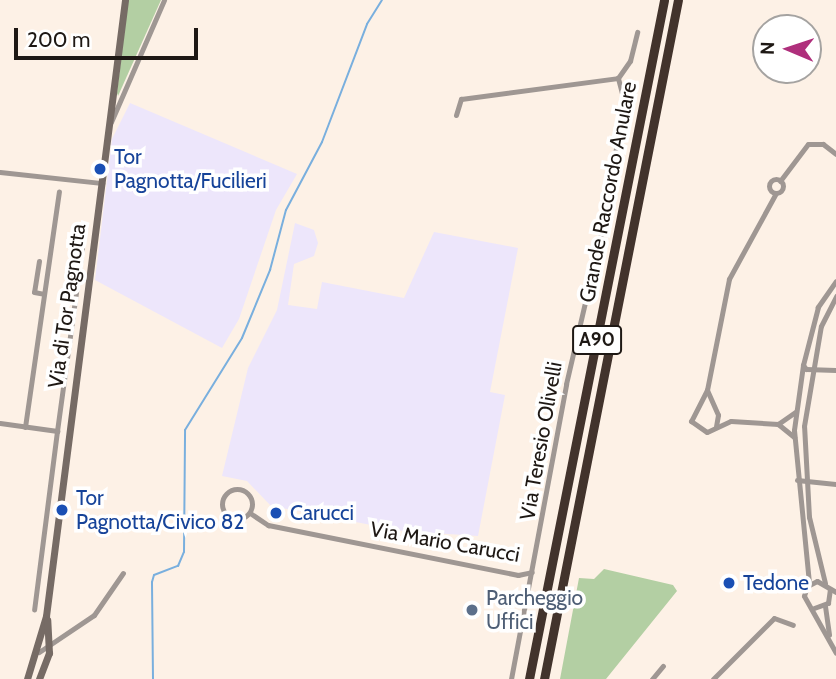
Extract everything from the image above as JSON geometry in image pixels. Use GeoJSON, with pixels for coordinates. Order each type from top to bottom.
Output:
{"type":"FeatureCollection","features":[{"type":"Feature","properties":{"kind":"highway","name":"Grande Raccordo Anulare"},"geometry":{"type":"LineString","coordinates":[[528,679],[664,0]]}},
{"type":"Feature","properties":{"kind":"highway","name":"Grande Raccordo Anulare"},"geometry":{"type":"LineString","coordinates":[[544,679],[678,0]]}},
{"type":"Feature","properties":{"kind":"street","name":"Via di Tor Pagnotta"},"geometry":{"type":"LineString","coordinates":[[27,679],[39,652],[46,616],[125,0]]}},
{"type":"Feature","properties":{"kind":"street"},"geometry":{"type":"LineString","coordinates":[[108,128],[164,0]]}},
{"type":"Feature","properties":{"kind":"street"},"geometry":{"type":"LineString","coordinates":[[456,115],[461,99],[618,78],[630,61],[637,32]]}},
{"type":"Feature","properties":{"kind":"street","name":"Via Teresio Olivelli"},"geometry":{"type":"LineString","coordinates":[[532,572],[566,384],[609,199],[623,97],[618,78]]}},
{"type":"Feature","properties":{"kind":"street"},"geometry":{"type":"LineString","coordinates":[[732,421],[702,432],[693,426],[691,416],[707,390],[722,298],[774,192],[772,182],[780,181],[808,144],[823,144],[836,154]]}},
{"type":"Feature","properties":{"kind":"street"},"geometry":{"type":"LineString","coordinates":[[0,172],[102,183]]}},
{"type":"Feature","properties":{"kind":"street"},"geometry":{"type":"LineString","coordinates":[[774,192],[782,190],[780,181]]}},
{"type":"Feature","properties":{"kind":"street"},"geometry":{"type":"LineString","coordinates":[[25,427],[58,191]]}},
{"type":"Feature","properties":{"kind":"street"},"geometry":{"type":"LineString","coordinates":[[34,610],[82,249]]}},
{"type":"Feature","properties":{"kind":"street"},"geometry":{"type":"LineString","coordinates":[[39,261],[34,292],[44,294]]}},
{"type":"Feature","properties":{"kind":"street"},"geometry":{"type":"LineString","coordinates":[[836,281],[818,307],[803,365],[795,412],[797,480],[809,584],[804,596],[814,608],[836,653]]}},
{"type":"Feature","properties":{"kind":"street"},"geometry":{"type":"LineString","coordinates":[[829,635],[827,605],[833,591],[825,583],[818,568],[807,484],[804,426],[821,326],[836,296]]}},
{"type":"Feature","properties":{"kind":"street"},"geometry":{"type":"LineString","coordinates":[[803,365],[813,369],[836,370]]}},
{"type":"Feature","properties":{"kind":"street"},"geometry":{"type":"LineString","coordinates":[[707,390],[711,407],[718,415],[732,421],[778,424],[795,438]]}},
{"type":"Feature","properties":{"kind":"street"},"geometry":{"type":"LineString","coordinates":[[698,406],[711,407]]}},
{"type":"Feature","properties":{"kind":"street"},"geometry":{"type":"LineString","coordinates":[[778,424],[795,412]]}},
{"type":"Feature","properties":{"kind":"street"},"geometry":{"type":"LineString","coordinates":[[716,426],[718,415]]}},
{"type":"Feature","properties":{"kind":"street"},"geometry":{"type":"LineString","coordinates":[[0,423],[57,431]]}},
{"type":"Feature","properties":{"kind":"street"},"geometry":{"type":"LineString","coordinates":[[797,480],[807,484],[836,484]]}},
{"type":"Feature","properties":{"kind":"street"},"geometry":{"type":"LineString","coordinates":[[233,489],[246,491],[252,502],[250,513],[239,519],[227,516],[225,496],[233,489]]}},
{"type":"Feature","properties":{"kind":"street","name":"Via Mario Carucci"},"geometry":{"type":"LineString","coordinates":[[250,513],[268,525],[518,575],[532,572],[511,679]]}},
{"type":"Feature","properties":{"kind":"street"},"geometry":{"type":"LineString","coordinates":[[39,652],[94,615],[123,573]]}},
{"type":"Feature","properties":{"kind":"street"},"geometry":{"type":"LineString","coordinates":[[809,584],[825,583]]}},
{"type":"Feature","properties":{"kind":"street"},"geometry":{"type":"LineString","coordinates":[[814,608],[827,605],[836,607]]}},
{"type":"Feature","properties":{"kind":"street","name":"Via di Tor Pagnotta"},"geometry":{"type":"LineString","coordinates":[[38,679],[50,645],[46,616]]}},
{"type":"Feature","properties":{"kind":"street"},"geometry":{"type":"LineString","coordinates":[[713,679],[774,618],[793,625]]}},
{"type":"Feature","properties":{"kind":"street"},"geometry":{"type":"LineString","coordinates":[[652,679],[663,666]]}},
{"type":"Feature","properties":{"kind":"shaded area"},"geometry":{"type":"Polygon","coordinates":[[[130,103],[297,174],[276,210],[239,319],[222,348],[95,280],[112,139],[130,103]]]}},
{"type":"Feature","properties":{"kind":"shaded area"},"geometry":{"type":"Polygon","coordinates":[[[295,223],[314,230],[318,243],[314,256],[294,264],[288,305],[317,309],[322,282],[404,298],[434,232],[518,248],[490,392],[505,395],[478,536],[403,531],[271,506],[247,481],[222,476],[248,368],[277,310],[295,223]]]}},
{"type":"Feature","properties":{"kind":"green space"},"geometry":{"type":"Polygon","coordinates":[[[128,0],[161,0],[118,96],[117,93],[128,0]]]}},
{"type":"Feature","properties":{"kind":"green space"},"geometry":{"type":"Polygon","coordinates":[[[604,569],[673,585],[677,591],[606,679],[560,679],[579,578],[594,579],[604,569]]]}},
{"type":"Feature","properties":{"kind":"waterway"},"geometry":{"type":"LineString","coordinates":[[153,679],[152,582],[154,575],[178,566],[184,552],[185,430],[242,338],[270,270],[286,210],[322,142],[367,24],[382,0]]}},
{"type":"Feature","properties":{"kind":"place","name":"Tor Pagnotta/Fucilieri"},"geometry":{"type":"Point","coordinates":[100,169]}},
{"type":"Feature","properties":{"kind":"place","name":"Tor Pagnotta/Civico 82"},"geometry":{"type":"Point","coordinates":[62,510]}},
{"type":"Feature","properties":{"kind":"place","name":"Carucci"},"geometry":{"type":"Point","coordinates":[276,513]}},
{"type":"Feature","properties":{"kind":"place","name":"Tedone"},"geometry":{"type":"Point","coordinates":[729,583]}},
{"type":"Feature","properties":{"kind":"place","name":"Parcheggio Uffici"},"geometry":{"type":"Point","coordinates":[472,610]}}]}
